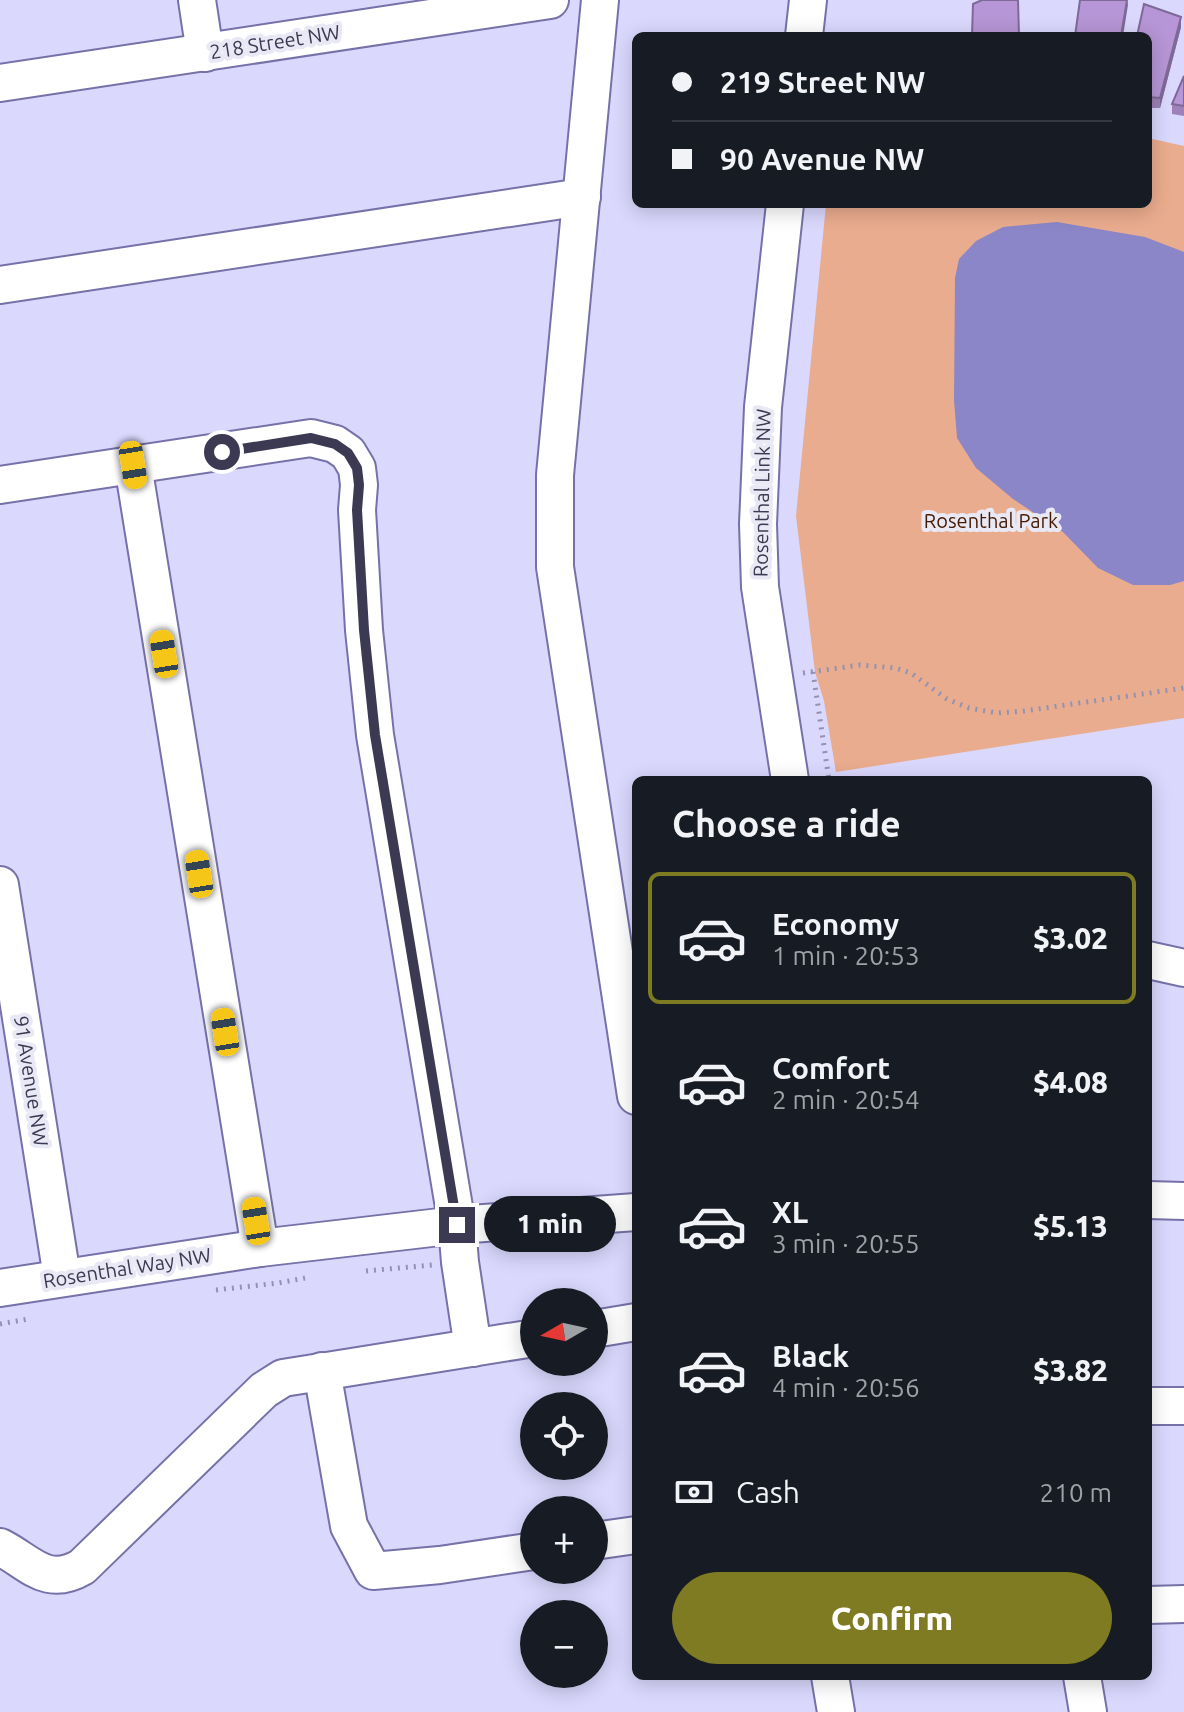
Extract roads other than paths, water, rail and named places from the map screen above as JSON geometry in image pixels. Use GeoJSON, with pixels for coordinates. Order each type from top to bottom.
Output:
{"type":"FeatureCollection","features":[{"type":"Feature","properties":{"kind":"street"},"geometry":{"type":"LineString","coordinates":[[197,0],[205,53]]}},
{"type":"Feature","properties":{"kind":"street","name":"218 Street NW"},"geometry":{"type":"LineString","coordinates":[[0,83],[550,0]]}},
{"type":"Feature","properties":{"kind":"street"},"geometry":{"type":"LineString","coordinates":[[600,0],[555,475],[555,567],[632,1070]]}},
{"type":"Feature","properties":{"kind":"street"},"geometry":{"type":"LineString","coordinates":[[804,32],[808,0]]}},
{"type":"Feature","properties":{"kind":"street"},"geometry":{"type":"LineString","coordinates":[[0,285],[582,197]]}},
{"type":"Feature","properties":{"kind":"street","name":"Rosenthal Link NW"},"geometry":{"type":"LineString","coordinates":[[785,208],[763,407],[759,484],[760,587],[789,776]]}},
{"type":"Feature","properties":{"kind":"street"},"geometry":{"type":"LineString","coordinates":[[0,485],[311,438],[335,444],[348,453],[357,468],[363,615],[375,735],[457,1225],[473,1348]]}},
{"type":"Feature","properties":{"kind":"street"},"geometry":{"type":"LineString","coordinates":[[133,465],[260,1248]]}},
{"type":"Feature","properties":{"kind":"street","name":"91 Avenue NW"},"geometry":{"type":"LineString","coordinates":[[0,885],[62,1277]]}},
{"type":"Feature","properties":{"kind":"street"},"geometry":{"type":"LineString","coordinates":[[1152,961],[1184,968]]}},
{"type":"Feature","properties":{"kind":"street"},"geometry":{"type":"LineString","coordinates":[[1152,1200],[1184,1201]]}},
{"type":"Feature","properties":{"kind":"street","name":"Rosenthal Way NW"},"geometry":{"type":"LineString","coordinates":[[0,1288],[260,1248],[457,1225],[632,1212]]}},
{"type":"Feature","properties":{"kind":"street"},"geometry":{"type":"LineString","coordinates":[[608,1327],[632,1323]]}},
{"type":"Feature","properties":{"kind":"street"},"geometry":{"type":"LineString","coordinates":[[0,1547],[45,1574],[56,1576],[75,1571],[105,1546],[264,1390],[283,1378],[520,1340]]}},
{"type":"Feature","properties":{"kind":"street"},"geometry":{"type":"LineString","coordinates":[[322,1371],[349,1526],[373,1571],[520,1553]]}},
{"type":"Feature","properties":{"kind":"street"},"geometry":{"type":"LineString","coordinates":[[1152,1406],[1184,1406]]}},
{"type":"Feature","properties":{"kind":"street"},"geometry":{"type":"LineString","coordinates":[[608,1539],[632,1536]]}},
{"type":"Feature","properties":{"kind":"street"},"geometry":{"type":"LineString","coordinates":[[1152,1605],[1184,1604]]}},
{"type":"Feature","properties":{"kind":"street"},"geometry":{"type":"LineString","coordinates":[[831,1680],[836,1712]]}},
{"type":"Feature","properties":{"kind":"street"},"geometry":{"type":"LineString","coordinates":[[1083,1680],[1088,1712]]}},
{"type":"Feature","properties":{"kind":"park label","name":"Rosenthal Park"},"geometry":{"type":"Point","coordinates":[991,521]}}]}
